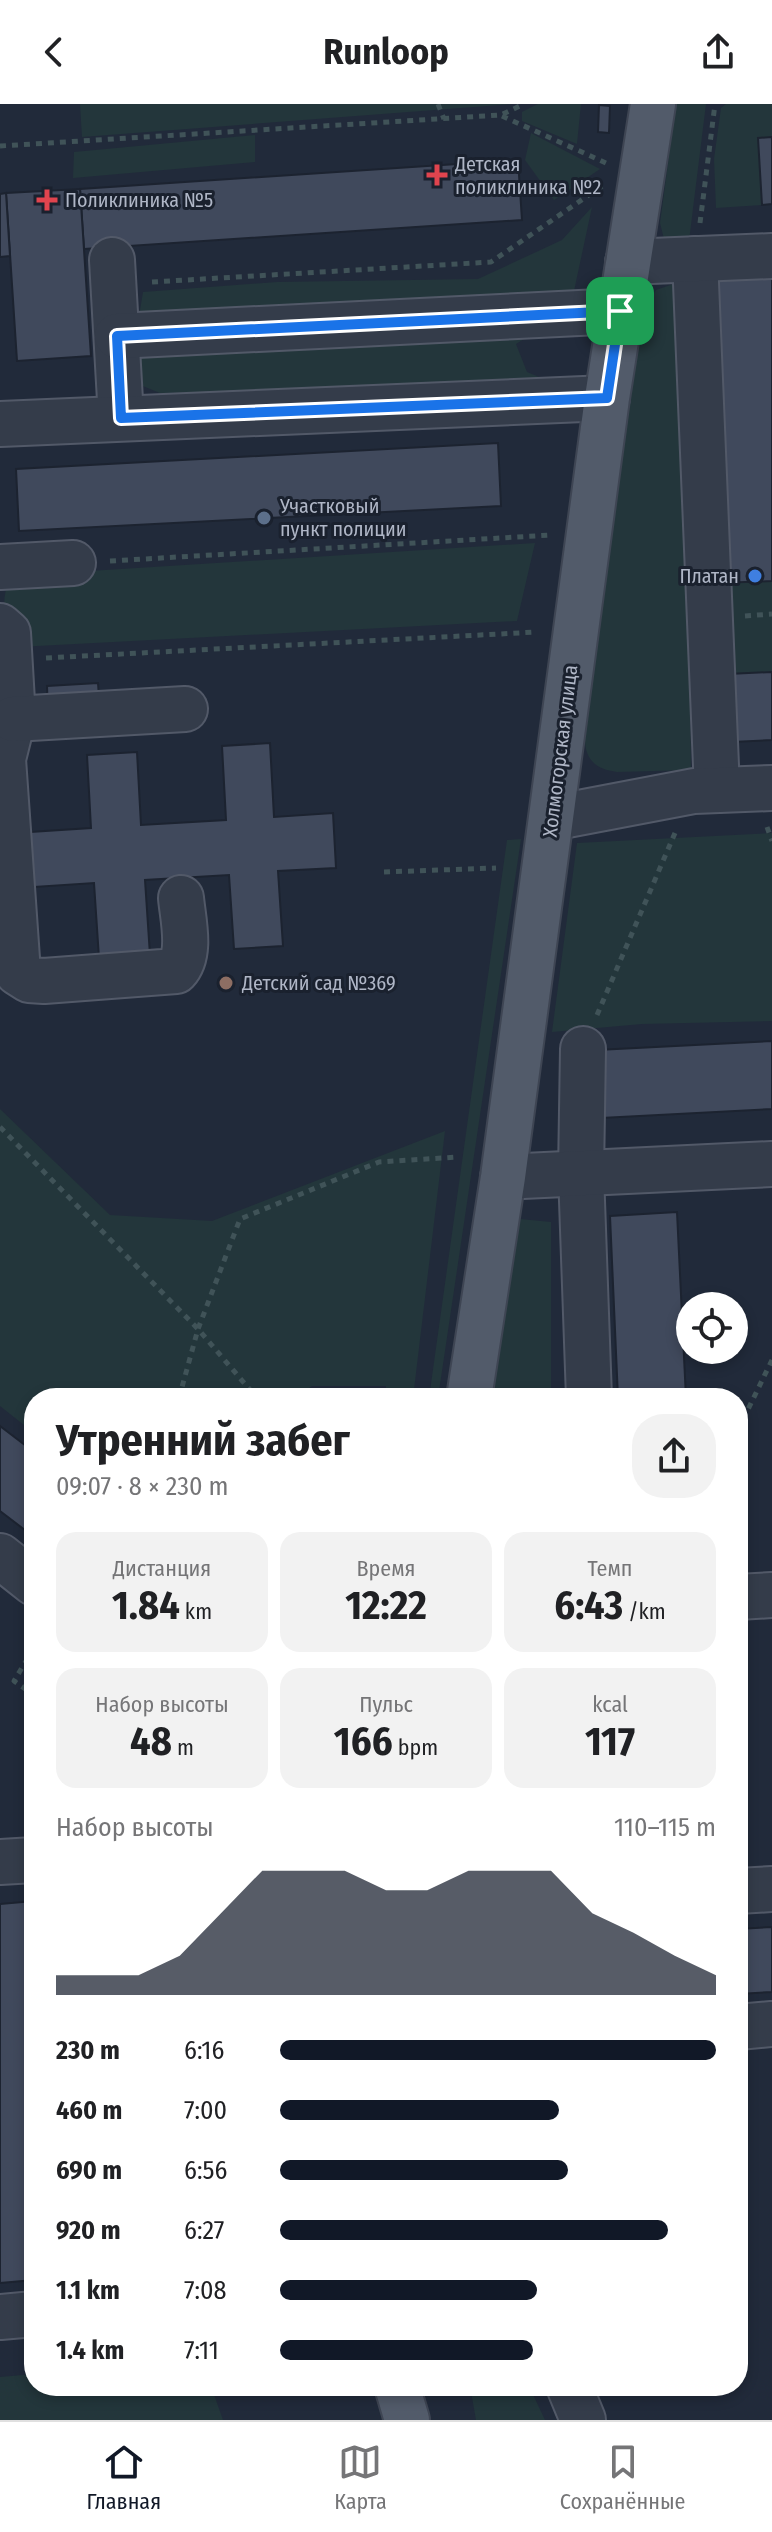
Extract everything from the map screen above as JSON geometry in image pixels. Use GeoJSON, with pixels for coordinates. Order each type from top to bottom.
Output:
{"type":"FeatureCollection","features":[{"type":"Feature","properties":{"kind":"main road","name":"Холмогорская улица"},"geometry":{"type":"LineString","coordinates":[[471,1388],[503,1177],[607,398],[653,104]]}},
{"type":"Feature","properties":{"kind":"main road"},"geometry":{"type":"LineString","coordinates":[[400,2396],[407,2420]]}},
{"type":"Feature","properties":{"kind":"street"},"geometry":{"type":"LineString","coordinates":[[628,262],[772,256]]}},
{"type":"Feature","properties":{"kind":"street"},"geometry":{"type":"LineString","coordinates":[[695,259],[705,791]]}},
{"type":"Feature","properties":{"kind":"street"},"geometry":{"type":"LineString","coordinates":[[112,260],[121,418]]}},
{"type":"Feature","properties":{"kind":"street"},"geometry":{"type":"LineString","coordinates":[[117,336],[620,311]]}},
{"type":"Feature","properties":{"kind":"street"},"geometry":{"type":"LineString","coordinates":[[0,424],[607,398]]}},
{"type":"Feature","properties":{"kind":"street"},"geometry":{"type":"LineString","coordinates":[[0,567],[73,563]]}},
{"type":"Feature","properties":{"kind":"street"},"geometry":{"type":"LineString","coordinates":[[5,643],[13,719],[3,759],[18,973],[29,980],[44,981],[176,971],[183,963],[185,951],[181,898]]}},
{"type":"Feature","properties":{"kind":"street"},"geometry":{"type":"LineString","coordinates":[[13,719],[185,709]]}},
{"type":"Feature","properties":{"kind":"street"},"geometry":{"type":"LineString","coordinates":[[552,818],[705,791],[772,788]]}},
{"type":"Feature","properties":{"kind":"street"},"geometry":{"type":"LineString","coordinates":[[583,1049],[581,1173],[589,1388]]}},
{"type":"Feature","properties":{"kind":"street"},"geometry":{"type":"LineString","coordinates":[[503,1177],[772,1164]]}},
{"type":"Feature","properties":{"kind":"street"},"geometry":{"type":"LineString","coordinates":[[0,1556],[24,1575]]}},
{"type":"Feature","properties":{"kind":"street"},"geometry":{"type":"LineString","coordinates":[[748,1596],[772,1595]]}},
{"type":"Feature","properties":{"kind":"street"},"geometry":{"type":"LineString","coordinates":[[0,1862],[24,1861]]}},
{"type":"Feature","properties":{"kind":"street"},"geometry":{"type":"LineString","coordinates":[[748,1890],[772,1889]]}},
{"type":"Feature","properties":{"kind":"street"},"geometry":{"type":"LineString","coordinates":[[748,2026],[772,2024]]}},
{"type":"Feature","properties":{"kind":"street"},"geometry":{"type":"LineString","coordinates":[[0,2317],[24,2315]]}},
{"type":"Feature","properties":{"kind":"street"},"geometry":{"type":"LineString","coordinates":[[573,2396],[583,2420]]}},
{"type":"Feature","properties":{"kind":"path"},"geometry":{"type":"LineString","coordinates":[[438,104],[444,119]]}},
{"type":"Feature","properties":{"kind":"path"},"geometry":{"type":"LineString","coordinates":[[0,146],[501,115],[524,104]]}},
{"type":"Feature","properties":{"kind":"path"},"geometry":{"type":"LineString","coordinates":[[695,259],[715,104]]}},
{"type":"Feature","properties":{"kind":"path"},"geometry":{"type":"LineString","coordinates":[[501,115],[609,164]]}},
{"type":"Feature","properties":{"kind":"path"},"geometry":{"type":"LineString","coordinates":[[112,260],[153,283],[491,262],[606,183]]}},
{"type":"Feature","properties":{"kind":"path"},"geometry":{"type":"LineString","coordinates":[[73,563],[552,535]]}},
{"type":"Feature","properties":{"kind":"path"},"geometry":{"type":"LineString","coordinates":[[5,643],[537,632]]}},
{"type":"Feature","properties":{"kind":"path"},"geometry":{"type":"LineString","coordinates":[[583,1049],[705,791]]}},
{"type":"Feature","properties":{"kind":"path"},"geometry":{"type":"LineString","coordinates":[[384,872],[496,868]]}},
{"type":"Feature","properties":{"kind":"path"},"geometry":{"type":"LineString","coordinates":[[0,1127],[198,1329],[248,1388]]}},
{"type":"Feature","properties":{"kind":"path"},"geometry":{"type":"LineString","coordinates":[[182,1388],[198,1329],[240,1219],[379,1162],[458,1157]]}},
{"type":"Feature","properties":{"kind":"path"},"geometry":{"type":"LineString","coordinates":[[748,1409],[772,1360]]}},
{"type":"Feature","properties":{"kind":"path"},"geometry":{"type":"LineString","coordinates":[[24,1664],[14,1681],[24,1688]]}},
{"type":"Feature","properties":{"kind":"green space"},"geometry":{"type":"Polygon","coordinates":[[[80,104],[514,104],[82,137],[80,104]]]}},
{"type":"Feature","properties":{"kind":"green space"},"geometry":{"type":"Polygon","coordinates":[[[538,104],[581,104],[577,144],[522,121],[522,112],[538,104]]]}},
{"type":"Feature","properties":{"kind":"green space"},"geometry":{"type":"Polygon","coordinates":[[[676,104],[706,104],[688,249],[664,239],[660,223],[676,104]]]}},
{"type":"Feature","properties":{"kind":"green space"},"geometry":{"type":"Polygon","coordinates":[[[726,104],[772,104],[772,137],[758,138],[762,205],[716,208],[714,159],[721,108],[726,104]]]}},
{"type":"Feature","properties":{"kind":"green space"},"geometry":{"type":"Polygon","coordinates":[[[531,133],[600,169],[554,200],[525,160],[531,133]]]}},
{"type":"Feature","properties":{"kind":"green space"},"geometry":{"type":"Polygon","coordinates":[[[255,135],[255,162],[73,178],[74,152],[255,135]]]}},
{"type":"Feature","properties":{"kind":"green space"},"geometry":{"type":"Polygon","coordinates":[[[592,207],[571,305],[137,328],[143,292],[277,282],[478,279],[562,240],[592,207]]]}},
{"type":"Feature","properties":{"kind":"green space"},"geometry":{"type":"Polygon","coordinates":[[[685,280],[691,770],[617,772],[592,762],[586,751],[585,736],[638,320],[656,290],[685,280]]]}},
{"type":"Feature","properties":{"kind":"green space"},"geometry":{"type":"Polygon","coordinates":[[[554,320],[516,344],[527,372],[544,379],[535,389],[160,393],[133,382],[125,350],[554,320]]]}},
{"type":"Feature","properties":{"kind":"green space"},"geometry":{"type":"Polygon","coordinates":[[[535,543],[517,621],[18,647],[5,612],[10,576],[535,543]]]}},
{"type":"Feature","properties":{"kind":"green space"},"geometry":{"type":"Polygon","coordinates":[[[772,581],[772,672],[728,674],[720,583],[772,581]]]}},
{"type":"Feature","properties":{"kind":"green space"},"geometry":{"type":"Polygon","coordinates":[[[772,833],[772,1021],[642,1024],[552,1032],[577,843],[772,833]]]}},
{"type":"Feature","properties":{"kind":"green space"},"geometry":{"type":"Polygon","coordinates":[[[521,839],[439,1388],[430,1388],[507,840],[521,839]]]}},
{"type":"Feature","properties":{"kind":"green space"},"geometry":{"type":"Polygon","coordinates":[[[0,1109],[110,1215],[212,1221],[445,1131],[414,1388],[24,1388],[24,1425],[0,1406],[0,1109]]]}},
{"type":"Feature","properties":{"kind":"green space"},"geometry":{"type":"Polygon","coordinates":[[[510,1218],[551,1222],[551,1388],[493,1388],[510,1218]]]}},
{"type":"Feature","properties":{"kind":"green space"},"geometry":{"type":"Polygon","coordinates":[[[24,2375],[24,2396],[215,2396],[223,2420],[0,2420],[0,2377],[24,2375]]]}},
{"type":"Feature","properties":{"kind":"green space"},"geometry":{"type":"Polygon","coordinates":[[[472,2396],[534,2396],[545,2420],[476,2420],[472,2396]]]}},
{"type":"Feature","properties":{"kind":"building"},"geometry":{"type":"Polygon","coordinates":[[[599,105],[610,106],[609,133],[598,132],[599,105]]]}},
{"type":"Feature","properties":{"kind":"building"},"geometry":{"type":"Polygon","coordinates":[[[772,137],[772,204],[762,205],[758,138],[772,137]]]}},
{"type":"Feature","properties":{"kind":"building"},"geometry":{"type":"Polygon","coordinates":[[[518,160],[522,220],[84,249],[80,189],[518,160]]]}},
{"type":"Feature","properties":{"kind":"building"},"geometry":{"type":"Polygon","coordinates":[[[80,189],[91,356],[17,361],[6,193],[80,189]]]}},
{"type":"Feature","properties":{"kind":"building"},"geometry":{"type":"Polygon","coordinates":[[[6,193],[10,256],[0,257],[0,194],[6,193]]]}},
{"type":"Feature","properties":{"kind":"building"},"geometry":{"type":"Polygon","coordinates":[[[772,268],[772,581],[720,583],[704,271],[772,268]]]}},
{"type":"Feature","properties":{"kind":"building"},"geometry":{"type":"Polygon","coordinates":[[[498,443],[501,506],[19,531],[16,469],[498,443]]]}},
{"type":"Feature","properties":{"kind":"building"},"geometry":{"type":"Polygon","coordinates":[[[772,672],[772,740],[732,742],[728,674],[772,672]]]}},
{"type":"Feature","properties":{"kind":"building"},"geometry":{"type":"Polygon","coordinates":[[[98,683],[100,710],[48,713],[47,686],[98,683]]]}},
{"type":"Feature","properties":{"kind":"building"},"geometry":{"type":"Polygon","coordinates":[[[270,743],[274,817],[333,813],[336,868],[278,871],[283,946],[234,949],[229,875],[145,880],[150,955],[99,958],[94,883],[34,887],[30,832],[91,828],[87,755],[137,752],[141,825],[226,820],[222,746],[270,743]]]}},
{"type":"Feature","properties":{"kind":"building"},"geometry":{"type":"Polygon","coordinates":[[[772,1041],[772,1109],[601,1118],[597,1050],[772,1041]]]}},
{"type":"Feature","properties":{"kind":"building"},"geometry":{"type":"Polygon","coordinates":[[[677,1212],[681,1292],[676,1292],[676,1364],[684,1364],[686,1388],[618,1388],[610,1216],[677,1212]]]}},
{"type":"Feature","properties":{"kind":"building"},"geometry":{"type":"Polygon","coordinates":[[[0,1426],[24,1444],[24,1529],[0,1511],[0,1426]]]}},
{"type":"Feature","properties":{"kind":"building"},"geometry":{"type":"Polygon","coordinates":[[[24,1902],[24,2281],[0,2283],[0,1904],[24,1902]]]}},
{"type":"Feature","properties":{"kind":"building"},"geometry":{"type":"Polygon","coordinates":[[[772,1927],[772,1992],[748,1993],[748,1928],[772,1927]]]}},
{"type":"Feature","properties":{"kind":"place","name":"Детская поликлиника №2"},"geometry":{"type":"Point","coordinates":[437,175]}},
{"type":"Feature","properties":{"kind":"place","name":"Поликлиника №5"},"geometry":{"type":"Point","coordinates":[47,200]}},
{"type":"Feature","properties":{"kind":"place","name":"Участковый пункт полиции"},"geometry":{"type":"Point","coordinates":[264,518]}},
{"type":"Feature","properties":{"kind":"place","name":"Платан"},"geometry":{"type":"Point","coordinates":[755,576]}},
{"type":"Feature","properties":{"kind":"place","name":"Детский сад №369"},"geometry":{"type":"Point","coordinates":[226,983]}},
{"type":"Feature","properties":{"kind":"route"},"geometry":{"type":"LineString","coordinates":[[620,311],[607,398],[121,418],[117,336],[620,311]]}}]}
